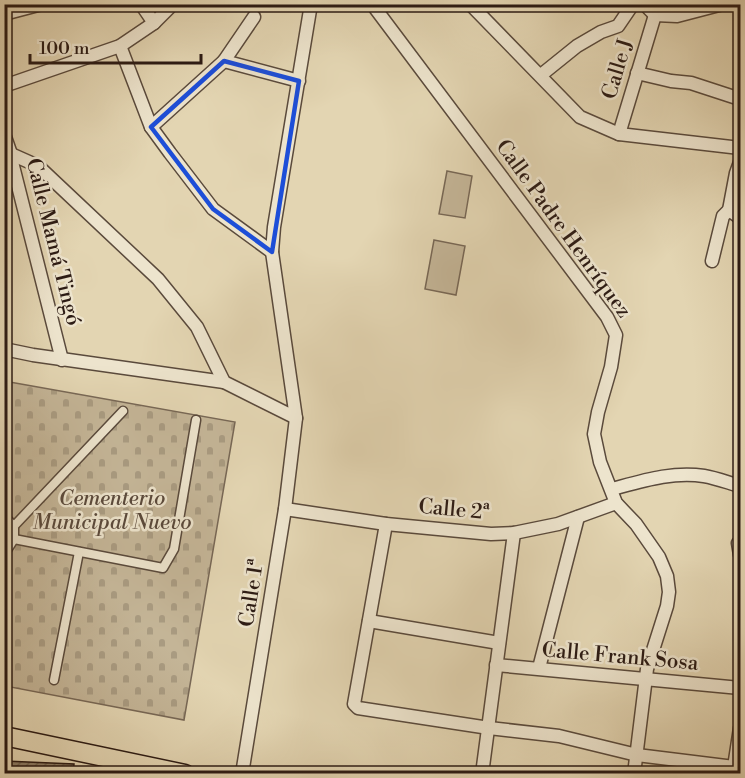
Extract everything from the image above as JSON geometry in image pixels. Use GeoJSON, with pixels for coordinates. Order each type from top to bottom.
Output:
{"type":"FeatureCollection","features":[{"type":"Feature","properties":{"kind":"main road"},"geometry":{"type":"LineString","coordinates":[[4,736],[182,773]]}},
{"type":"Feature","properties":{"kind":"street"},"geometry":{"type":"LineString","coordinates":[[4,14],[42,4]]}},
{"type":"Feature","properties":{"kind":"street"},"geometry":{"type":"LineString","coordinates":[[141,4],[154,23]]}},
{"type":"Feature","properties":{"kind":"street"},"geometry":{"type":"LineString","coordinates":[[4,86],[120,46],[154,23],[173,4]]}},
{"type":"Feature","properties":{"kind":"street","name":"Calle 1ª"},"geometry":{"type":"LineString","coordinates":[[242,774],[285,509],[296,418],[272,252],[274,227],[311,4]]}},
{"type":"Feature","properties":{"kind":"street","name":"Calle Padre Henríquez"},"geometry":{"type":"LineString","coordinates":[[372,4],[607,317],[616,335],[611,367],[594,434],[600,462],[616,503],[636,524],[659,557],[667,576],[669,592],[646,678],[634,774]]}},
{"type":"Feature","properties":{"kind":"street"},"geometry":{"type":"LineString","coordinates":[[470,4],[580,117],[619,134],[741,148]]}},
{"type":"Feature","properties":{"kind":"street"},"geometry":{"type":"LineString","coordinates":[[541,75],[577,46],[601,32],[618,26],[633,4]]}},
{"type":"Feature","properties":{"kind":"street"},"geometry":{"type":"LineString","coordinates":[[644,4],[655,15],[677,15],[721,5]]}},
{"type":"Feature","properties":{"kind":"street","name":"Calle J"},"geometry":{"type":"LineString","coordinates":[[619,134],[655,15]]}},
{"type":"Feature","properties":{"kind":"street"},"geometry":{"type":"LineString","coordinates":[[151,127],[224,61],[254,17]]}},
{"type":"Feature","properties":{"kind":"street"},"geometry":{"type":"LineString","coordinates":[[120,46],[151,127],[213,209],[272,252]]}},
{"type":"Feature","properties":{"kind":"street"},"geometry":{"type":"LineString","coordinates":[[224,61],[298,81]]}},
{"type":"Feature","properties":{"kind":"street"},"geometry":{"type":"LineString","coordinates":[[637,74],[670,81],[691,82],[741,99]]}},
{"type":"Feature","properties":{"kind":"street","name":"Calle Mamá Tingó"},"geometry":{"type":"LineString","coordinates":[[4,134],[62,360]]}},
{"type":"Feature","properties":{"kind":"street"},"geometry":{"type":"LineString","coordinates":[[10,164],[38,165],[158,279],[197,327],[224,382]]}},
{"type":"Feature","properties":{"kind":"street"},"geometry":{"type":"LineString","coordinates":[[711,261],[723,216],[729,210],[739,170]]}},
{"type":"Feature","properties":{"kind":"street"},"geometry":{"type":"LineString","coordinates":[[729,210],[741,218]]}},
{"type":"Feature","properties":{"kind":"street"},"geometry":{"type":"LineString","coordinates":[[4,348],[62,360],[224,382],[296,418]]}},
{"type":"Feature","properties":{"kind":"street"},"geometry":{"type":"LineString","coordinates":[[4,551],[14,539],[14,525],[123,411]]}},
{"type":"Feature","properties":{"kind":"street"},"geometry":{"type":"LineString","coordinates":[[14,539],[163,568],[174,549],[196,420]]}},
{"type":"Feature","properties":{"kind":"street"},"geometry":{"type":"LineString","coordinates":[[612,489],[660,476],[703,476],[741,486]]}},
{"type":"Feature","properties":{"kind":"street","name":"Calle 2ª"},"geometry":{"type":"LineString","coordinates":[[285,509],[386,524],[491,534],[514,533],[558,524],[616,503]]}},
{"type":"Feature","properties":{"kind":"street"},"geometry":{"type":"LineString","coordinates":[[4,516],[14,525]]}},
{"type":"Feature","properties":{"kind":"street"},"geometry":{"type":"LineString","coordinates":[[539,669],[578,517]]}},
{"type":"Feature","properties":{"kind":"street"},"geometry":{"type":"LineString","coordinates":[[386,524],[355,706],[489,728],[559,736],[637,755],[735,770],[741,728]]}},
{"type":"Feature","properties":{"kind":"street"},"geometry":{"type":"LineString","coordinates":[[482,774],[514,533]]}},
{"type":"Feature","properties":{"kind":"street"},"geometry":{"type":"LineString","coordinates":[[54,680],[79,552]]}},
{"type":"Feature","properties":{"kind":"street"},"geometry":{"type":"LineString","coordinates":[[369,621],[499,643]]}},
{"type":"Feature","properties":{"kind":"street","name":"Calle Frank Sosa"},"geometry":{"type":"LineString","coordinates":[[496,665],[741,688]]}},
{"type":"Feature","properties":{"kind":"highlighted area"},"geometry":{"type":"Polygon","coordinates":[[[224,61],[299,81],[272,252],[213,209],[151,127],[224,61]]]}},
{"type":"Feature","properties":{"kind":"green space"},"geometry":{"type":"Polygon","coordinates":[[[447,171],[472,176],[465,218],[439,214],[447,171]]]}},
{"type":"Feature","properties":{"kind":"green space"},"geometry":{"type":"Polygon","coordinates":[[[434,240],[465,246],[456,295],[425,289],[434,240]]]}},
{"type":"Feature","properties":{"kind":"green space","name":"Cementerio Municipal Nuevo"},"geometry":{"type":"Polygon","coordinates":[[[4,381],[235,422],[184,720],[5,686],[4,381]]]}},
{"type":"Feature","properties":{"kind":"building"},"geometry":{"type":"Polygon","coordinates":[[[4,761],[74,764],[73,774],[4,774],[4,761]]]}}]}
